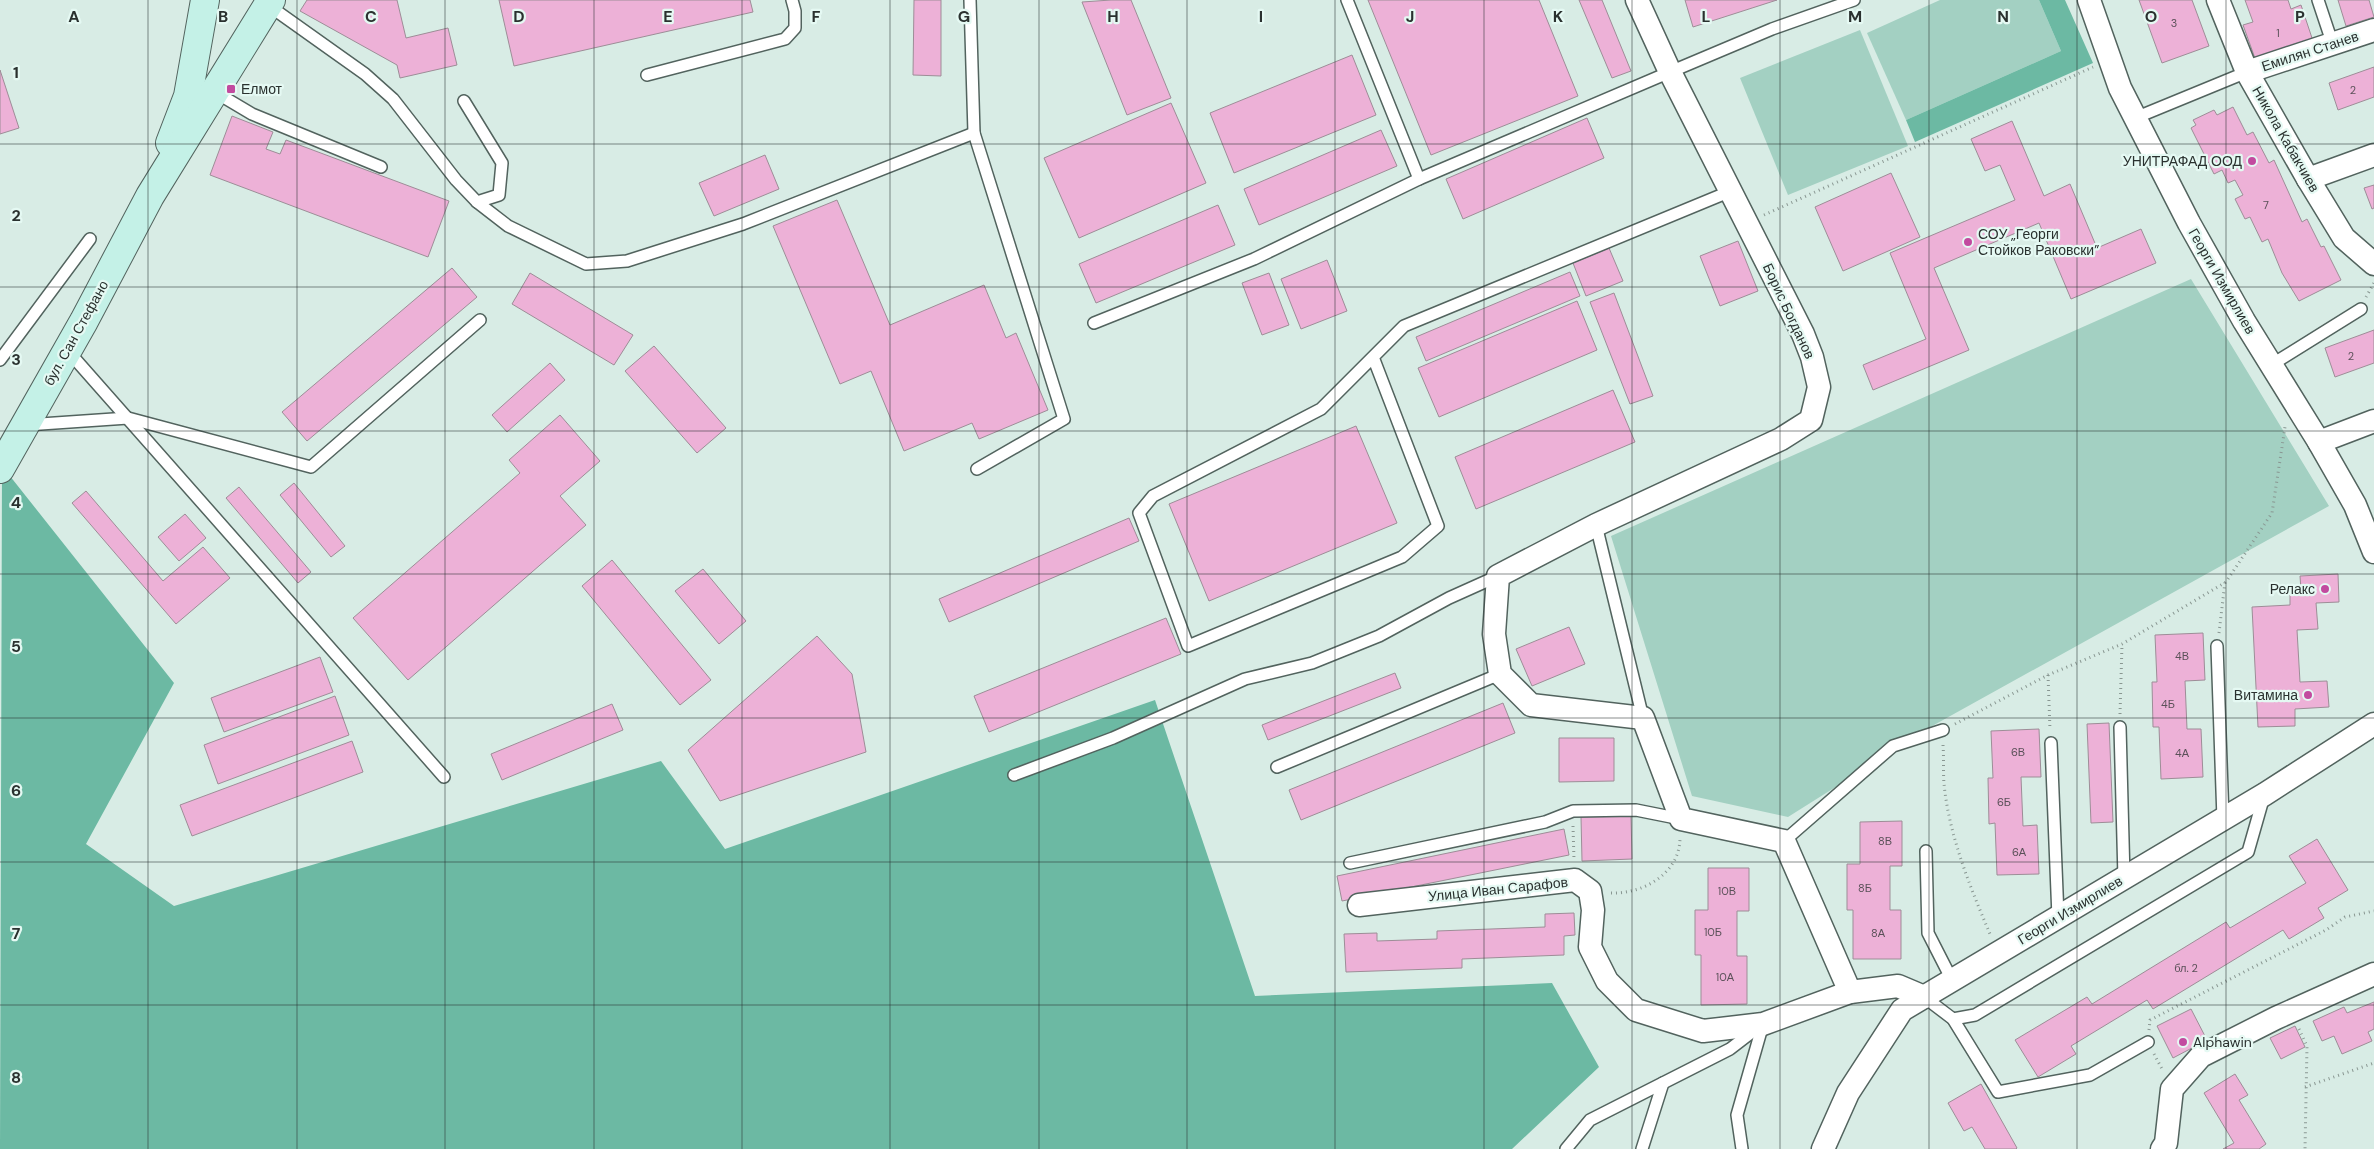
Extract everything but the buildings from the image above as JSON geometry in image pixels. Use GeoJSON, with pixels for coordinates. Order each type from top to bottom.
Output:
{"type":"FeatureCollection","features":[{"type":"Feature","properties":{"kind":"main road","name":"бул. Сан Стефано"},"geometry":{"type":"LineString","coordinates":[[150,196],[188,96],[205,0]]}},
{"type":"Feature","properties":{"kind":"main road","name":"бул. Сан Стефано"},"geometry":{"type":"LineString","coordinates":[[0,469],[150,196],[269,2]]}},
{"type":"Feature","properties":{"kind":"street","name":"Борис Богданов"},"geometry":{"type":"LineString","coordinates":[[1498,576],[1596,525],[1781,439],[1811,420],[1819,387],[1812,357],[1747,223],[1670,72],[1637,0]]}},
{"type":"Feature","properties":{"kind":"street","name":"Георги Измирлиев"},"geometry":{"type":"LineString","coordinates":[[2089,0],[2120,88],[2189,223],[2355,505],[2374,552]]}},
{"type":"Feature","properties":{"kind":"street","name":"Никола Кабакчиев"},"geometry":{"type":"LineString","coordinates":[[2218,0],[2247,72],[2308,179],[2344,238],[2374,264]]}},
{"type":"Feature","properties":{"kind":"street","name":"Емилян Станев"},"geometry":{"type":"LineString","coordinates":[[2247,72],[2374,30]]}},
{"type":"Feature","properties":{"kind":"street"},"geometry":{"type":"LineString","coordinates":[[2308,179],[2374,155]]}},
{"type":"Feature","properties":{"kind":"street"},"geometry":{"type":"LineString","coordinates":[[2319,442],[2374,421]]}},
{"type":"Feature","properties":{"kind":"street"},"geometry":{"type":"LineString","coordinates":[[1498,576],[1494,634],[1500,674],[1531,705],[1642,718],[1681,819],[1784,841],[1850,992]]}},
{"type":"Feature","properties":{"kind":"street","name":"Георги Измирлиев"},"geometry":{"type":"LineString","coordinates":[[1822,1149],[1848,1092],[1902,1010],[2224,819],[2374,724]]}},
{"type":"Feature","properties":{"kind":"street"},"geometry":{"type":"LineString","coordinates":[[1582,886],[1592,910],[1590,947],[1608,981],[1636,1010],[1703,1031],[1763,1024],[1850,992],[1898,986],[1924,997]]}},
{"type":"Feature","properties":{"kind":"street","name":"Улица Иван Сарафов"},"geometry":{"type":"LineString","coordinates":[[1359,905],[1582,886]]}},
{"type":"Feature","properties":{"kind":"street"},"geometry":{"type":"LineString","coordinates":[[2162,1149],[2166,1143],[2172,1089],[2201,1056],[2291,1011],[2374,974]]}},
{"type":"Feature","properties":{"kind":"lane"},"geometry":{"type":"LineString","coordinates":[[647,74],[785,39],[795,28],[795,11],[792,0]]}},
{"type":"Feature","properties":{"kind":"lane"},"geometry":{"type":"LineString","coordinates":[[970,0],[974,133],[1064,419],[977,469]]}},
{"type":"Feature","properties":{"kind":"lane"},"geometry":{"type":"LineString","coordinates":[[1347,0],[1419,179]]}},
{"type":"Feature","properties":{"kind":"lane"},"geometry":{"type":"LineString","coordinates":[[1094,323],[1254,259],[1419,179],[1670,72],[1772,29],[1854,0]]}},
{"type":"Feature","properties":{"kind":"lane"},"geometry":{"type":"LineString","coordinates":[[2318,0],[2333,45]]}},
{"type":"Feature","properties":{"kind":"lane"},"geometry":{"type":"LineString","coordinates":[[269,2],[365,74],[393,100],[456,180],[477,202],[508,226],[586,264],[627,261],[742,224],[974,133]]}},
{"type":"Feature","properties":{"kind":"lane"},"geometry":{"type":"LineString","coordinates":[[2135,118],[2247,72]]}},
{"type":"Feature","properties":{"kind":"lane"},"geometry":{"type":"LineString","coordinates":[[215,92],[252,114],[381,167]]}},
{"type":"Feature","properties":{"kind":"lane"},"geometry":{"type":"LineString","coordinates":[[464,101],[502,164],[499,195],[477,202]]}},
{"type":"Feature","properties":{"kind":"lane"},"geometry":{"type":"LineString","coordinates":[[1373,357],[1438,526],[1402,557],[1188,646],[1138,513],[1153,496],[1321,409],[1373,357],[1404,326],[1731,191]]}},
{"type":"Feature","properties":{"kind":"lane"},"geometry":{"type":"LineString","coordinates":[[0,360],[90,239]]}},
{"type":"Feature","properties":{"kind":"lane"},"geometry":{"type":"LineString","coordinates":[[2271,365],[2361,309]]}},
{"type":"Feature","properties":{"kind":"lane"},"geometry":{"type":"LineString","coordinates":[[25,425],[128,418],[311,467],[480,320]]}},
{"type":"Feature","properties":{"kind":"lane"},"geometry":{"type":"LineString","coordinates":[[67,350],[444,777]]}},
{"type":"Feature","properties":{"kind":"lane"},"geometry":{"type":"LineString","coordinates":[[1596,525],[1642,718]]}},
{"type":"Feature","properties":{"kind":"lane"},"geometry":{"type":"LineString","coordinates":[[1014,775],[1113,738],[1245,679],[1312,662],[1379,636],[1449,598],[1498,576]]}},
{"type":"Feature","properties":{"kind":"lane"},"geometry":{"type":"LineString","coordinates":[[2217,646],[2224,819]]}},
{"type":"Feature","properties":{"kind":"lane"},"geometry":{"type":"LineString","coordinates":[[1277,767],[1500,674]]}},
{"type":"Feature","properties":{"kind":"lane"},"geometry":{"type":"LineString","coordinates":[[2120,727],[2124,878]]}},
{"type":"Feature","properties":{"kind":"lane"},"geometry":{"type":"LineString","coordinates":[[1784,841],[1893,746],[1943,730]]}},
{"type":"Feature","properties":{"kind":"lane"},"geometry":{"type":"LineString","coordinates":[[2051,743],[2058,917]]}},
{"type":"Feature","properties":{"kind":"lane"},"geometry":{"type":"LineString","coordinates":[[1953,1019],[1975,1015],[2248,852],[2264,794]]}},
{"type":"Feature","properties":{"kind":"lane"},"geometry":{"type":"LineString","coordinates":[[1350,863],[1545,822],[1573,811],[1636,810],[1681,819]]}},
{"type":"Feature","properties":{"kind":"lane"},"geometry":{"type":"LineString","coordinates":[[1926,851],[1928,933],[1952,980]]}},
{"type":"Feature","properties":{"kind":"lane"},"geometry":{"type":"LineString","coordinates":[[1924,997],[1953,1019],[1998,1092],[2090,1075],[2148,1042]]}},
{"type":"Feature","properties":{"kind":"lane"},"geometry":{"type":"LineString","coordinates":[[1566,1149],[1590,1120],[1730,1049],[1763,1024]]}},
{"type":"Feature","properties":{"kind":"lane"},"geometry":{"type":"LineString","coordinates":[[1742,1149],[1737,1115],[1763,1024]]}},
{"type":"Feature","properties":{"kind":"lane"},"geometry":{"type":"LineString","coordinates":[[1642,1149],[1663,1083]]}},
{"type":"Feature","properties":{"kind":"path"},"geometry":{"type":"LineString","coordinates":[[1747,223],[2110,60]]}},
{"type":"Feature","properties":{"kind":"path"},"geometry":{"type":"LineString","coordinates":[[1998,953],[1969,883],[1954,831],[1944,784],[1943,730],[2048,675],[2122,644],[2226,582],[2272,513],[2289,394]]}},
{"type":"Feature","properties":{"kind":"path"},"geometry":{"type":"LineString","coordinates":[[2217,646],[2226,582]]}},
{"type":"Feature","properties":{"kind":"path"},"geometry":{"type":"LineString","coordinates":[[2120,727],[2122,644]]}},
{"type":"Feature","properties":{"kind":"path"},"geometry":{"type":"LineString","coordinates":[[2048,675],[2051,743]]}},
{"type":"Feature","properties":{"kind":"path"},"geometry":{"type":"LineString","coordinates":[[1573,811],[1582,886],[1618,893],[1644,889],[1668,870],[1680,850],[1681,819]]}},
{"type":"Feature","properties":{"kind":"path"},"geometry":{"type":"LineString","coordinates":[[2172,1089],[2148,1042],[2150,1020],[2326,930],[2345,917],[2374,911]]}},
{"type":"Feature","properties":{"kind":"path"},"geometry":{"type":"LineString","coordinates":[[2291,1011],[2307,1046],[2304,1149]]}},
{"type":"Feature","properties":{"kind":"path"},"geometry":{"type":"LineString","coordinates":[[2305,1088],[2374,1063]]}},
{"type":"Feature","properties":{"kind":"green space"},"geometry":{"type":"Polygon","coordinates":[[[1940,0],[2039,0],[2061,51],[1906,120],[1867,33],[1940,0]]]}},
{"type":"Feature","properties":{"kind":"green space"},"geometry":{"type":"Polygon","coordinates":[[[2039,0],[2065,0],[2093,63],[1915,142],[1906,120],[2061,51],[2039,0]]]}},
{"type":"Feature","properties":{"kind":"green space"},"geometry":{"type":"Polygon","coordinates":[[[1860,30],[1908,146],[1788,195],[1740,78],[1860,30]]]}},
{"type":"Feature","properties":{"kind":"green space"},"geometry":{"type":"Polygon","coordinates":[[[2191,279],[2329,506],[1934,725],[1788,817],[1692,796],[1611,536],[2191,279]]]}},
{"type":"Feature","properties":{"kind":"green space"},"geometry":{"type":"Polygon","coordinates":[[[2,466],[174,683],[86,844],[174,906],[661,761],[725,849],[1155,700],[1255,996],[1552,983],[1599,1067],[1512,1149],[0,1149],[2,466]]]}},
{"type":"Feature","properties":{"kind":"place","name":"Елмот"},"geometry":{"type":"Point","coordinates":[231,89]}},
{"type":"Feature","properties":{"kind":"place","name":"УНИТРАФАД ООД"},"geometry":{"type":"Point","coordinates":[2252,161]}},
{"type":"Feature","properties":{"kind":"place","name":"СОУ „Георги Стойков Раковски”"},"geometry":{"type":"Point","coordinates":[1968,242]}},
{"type":"Feature","properties":{"kind":"place","name":"Релакс"},"geometry":{"type":"Point","coordinates":[2325,589]}},
{"type":"Feature","properties":{"kind":"place","name":"Витамина"},"geometry":{"type":"Point","coordinates":[2308,695]}},
{"type":"Feature","properties":{"kind":"place","name":"Alphawin"},"geometry":{"type":"Point","coordinates":[2183,1042]}}]}
